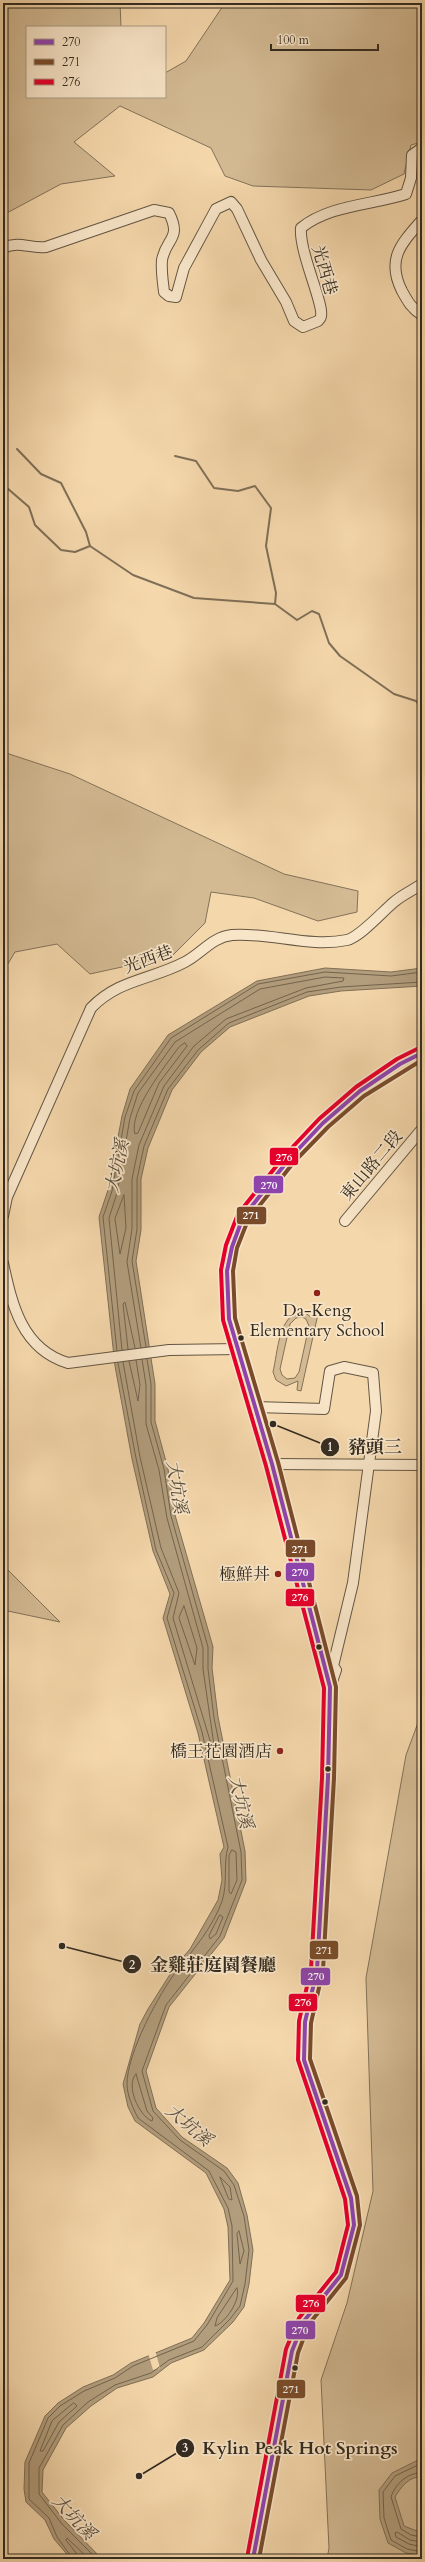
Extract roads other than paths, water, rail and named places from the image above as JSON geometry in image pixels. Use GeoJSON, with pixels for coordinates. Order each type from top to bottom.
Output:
{"type":"FeatureCollection","features":[{"type":"Feature","properties":{"kind":"main road"},"geometry":{"type":"LineString","coordinates":[[253,2559],[292,2351],[304,2321],[341,2275],[354,2225],[351,2198],[304,2060],[305,2022],[317,1970],[328,1778],[330,1687],[272,1464],[238,1349],[225,1295],[226,1275],[240,1222],[266,1188],[320,1126],[363,1088],[395,1065],[422,1052]]}},
{"type":"Feature","properties":{"kind":"street","name":"光西巷"},"geometry":{"type":"LineString","coordinates":[[3,248],[14,243],[36,248],[46,247],[154,210],[169,213],[175,224],[175,235],[162,259],[162,275],[164,292],[169,296],[176,296],[184,268],[216,209],[231,202],[238,209],[261,260],[286,302],[294,321],[303,327],[308,327],[318,321],[321,312],[300,240],[301,228],[309,221],[333,212],[406,194],[411,178],[412,155],[422,148]]}},
{"type":"Feature","properties":{"kind":"street"},"geometry":{"type":"LineString","coordinates":[[422,220],[399,249],[394,262],[398,283],[406,299],[413,309],[422,315]]}},
{"type":"Feature","properties":{"kind":"street","name":"光西巷"},"geometry":{"type":"LineString","coordinates":[[3,1216],[7,1197],[91,1008],[103,996],[121,985],[185,962],[215,940],[231,935],[328,942],[348,940],[361,933],[375,917],[396,900],[422,884]]}},
{"type":"Feature","properties":{"kind":"street","name":"東山路二段"},"geometry":{"type":"LineString","coordinates":[[345,1221],[422,1129]]}},
{"type":"Feature","properties":{"kind":"street"},"geometry":{"type":"LineString","coordinates":[[3,1263],[10,1298],[19,1319],[37,1345],[52,1358],[68,1363],[169,1350],[238,1349]]}},
{"type":"Feature","properties":{"kind":"street"},"geometry":{"type":"LineString","coordinates":[[255,1407],[324,1409],[330,1371],[344,1367],[373,1373],[376,1411],[353,1583],[333,1666],[336,1670],[330,1687]]}},
{"type":"Feature","properties":{"kind":"street"},"geometry":{"type":"LineString","coordinates":[[272,1464],[369,1463],[422,1465]]}},
{"type":"Feature","properties":{"kind":"water","name":"大坑溪"},"geometry":{"type":"Polygon","coordinates":[[[325,968],[391,972],[422,968],[422,986],[341,991],[309,996],[230,1027],[201,1052],[172,1090],[148,1148],[141,1179],[141,1230],[136,1261],[155,1384],[155,1421],[168,1469],[175,1515],[213,1647],[212,1668],[218,1717],[245,1851],[246,1881],[224,1938],[169,2007],[146,2071],[156,2108],[182,2137],[227,2168],[238,2183],[247,2215],[253,2250],[249,2284],[244,2307],[233,2322],[204,2350],[171,2363],[153,2377],[117,2388],[91,2406],[66,2428],[43,2470],[42,2492],[65,2521],[102,2559],[71,2559],[54,2539],[45,2520],[26,2502],[24,2489],[25,2462],[45,2416],[58,2403],[83,2387],[113,2375],[131,2363],[192,2338],[204,2323],[230,2280],[228,2227],[224,2209],[206,2173],[135,2121],[128,2107],[123,2084],[140,2024],[174,1968],[190,1949],[218,1900],[222,1880],[220,1854],[224,1847],[198,1733],[163,1618],[170,1594],[153,1551],[132,1459],[115,1366],[99,1217],[108,1190],[122,1116],[130,1089],[168,1035],[257,981],[325,968]]]}},
{"type":"Feature","properties":{"kind":"water"},"geometry":{"type":"Polygon","coordinates":[[[422,2458],[422,2477],[409,2480],[395,2497],[404,2526],[422,2533],[422,2556],[406,2553],[388,2543],[380,2519],[379,2490],[392,2473],[422,2458]]]}},
{"type":"Feature","properties":{"kind":"waterway"},"geometry":{"type":"LineString","coordinates":[[17,449],[41,474],[61,483],[86,532],[90,546],[133,575],[194,598],[275,604],[297,620],[312,611],[319,614],[329,643],[340,656],[394,694],[416,701],[422,709]]}},
{"type":"Feature","properties":{"kind":"waterway"},"geometry":{"type":"LineString","coordinates":[[175,456],[196,461],[214,488],[238,491],[255,486],[271,508],[266,546],[276,593],[275,604]]}},
{"type":"Feature","properties":{"kind":"waterway"},"geometry":{"type":"LineString","coordinates":[[7,488],[29,507],[35,525],[61,550],[75,552],[90,546]]}},
{"type":"Feature","properties":{"kind":"place","name":"Da-Keng Elementary School"},"geometry":{"type":"Point","coordinates":[317,1293]}},
{"type":"Feature","properties":{"kind":"place","name":"豬頭三"},"geometry":{"type":"Point","coordinates":[273,1424]}},
{"type":"Feature","properties":{"kind":"place","name":"極鮮丼"},"geometry":{"type":"Point","coordinates":[278,1574]}},
{"type":"Feature","properties":{"kind":"place","name":"橋王花園酒店"},"geometry":{"type":"Point","coordinates":[280,1751]}},
{"type":"Feature","properties":{"kind":"place","name":"金雞莊庭園餐廳"},"geometry":{"type":"Point","coordinates":[62,1946]}},
{"type":"Feature","properties":{"kind":"place","name":"Kylin Peak Hot Springs"},"geometry":{"type":"Point","coordinates":[139,2476]}}]}
